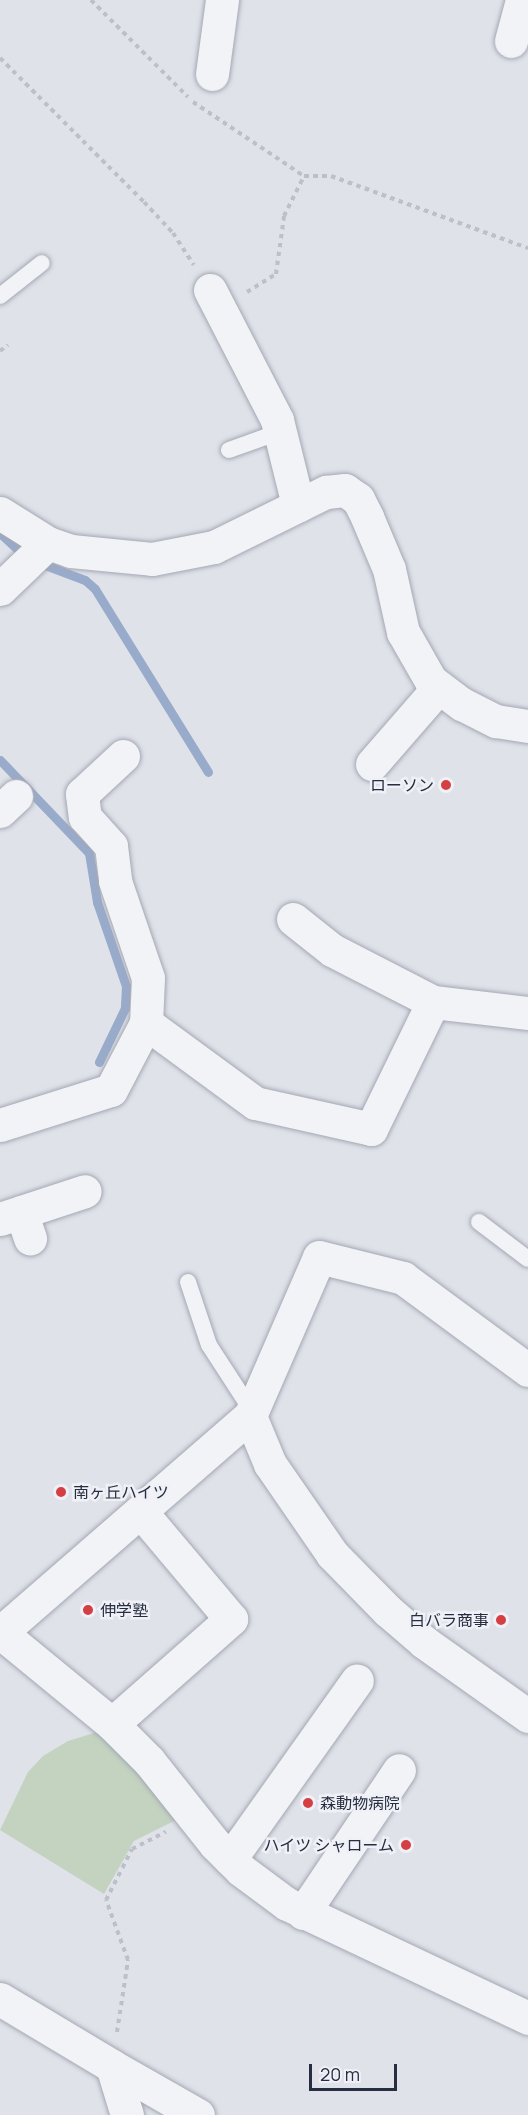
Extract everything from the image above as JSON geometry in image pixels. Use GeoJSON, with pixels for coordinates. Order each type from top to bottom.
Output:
{"type":"FeatureCollection","features":[{"type":"Feature","properties":{"kind":"street"},"geometry":{"type":"LineString","coordinates":[[212,74],[222,0]]}},
{"type":"Feature","properties":{"kind":"street"},"geometry":{"type":"LineString","coordinates":[[511,41],[522,0]]}},
{"type":"Feature","properties":{"kind":"street"},"geometry":{"type":"LineString","coordinates":[[214,300],[282,431],[298,506]]}},
{"type":"Feature","properties":{"kind":"street"},"geometry":{"type":"LineString","coordinates":[[0,589],[37,554],[175,557],[231,540],[298,506],[337,490],[358,499],[389,569],[403,632],[438,688],[495,721],[528,726]]}},
{"type":"Feature","properties":{"kind":"street"},"geometry":{"type":"LineString","coordinates":[[0,513],[37,554]]}},
{"type":"Feature","properties":{"kind":"street"},"geometry":{"type":"LineString","coordinates":[[372,764],[438,688]]}},
{"type":"Feature","properties":{"kind":"street"},"geometry":{"type":"LineString","coordinates":[[0,1125],[111,1090],[146,1023],[148,978],[115,881],[111,846],[85,817],[82,794],[123,756]]}},
{"type":"Feature","properties":{"kind":"street"},"geometry":{"type":"LineString","coordinates":[[293,919],[332,950],[433,1002],[528,1013]]}},
{"type":"Feature","properties":{"kind":"street"},"geometry":{"type":"LineString","coordinates":[[146,1023],[255,1103],[371,1129],[433,1002]]}},
{"type":"Feature","properties":{"kind":"street"},"geometry":{"type":"LineString","coordinates":[[17,1223],[85,1191]]}},
{"type":"Feature","properties":{"kind":"street"},"geometry":{"type":"LineString","coordinates":[[528,1370],[403,1278],[319,1257],[250,1416],[0,1633],[112,1724],[149,1761],[192,1818],[230,1859],[303,1913],[528,2018]]}},
{"type":"Feature","properties":{"kind":"street"},"geometry":{"type":"LineString","coordinates":[[250,1416],[270,1464],[332,1554],[388,1611],[424,1642],[528,1716]]}},
{"type":"Feature","properties":{"kind":"street"},"geometry":{"type":"LineString","coordinates":[[112,1724],[231,1619],[141,1512]]}},
{"type":"Feature","properties":{"kind":"street"},"geometry":{"type":"LineString","coordinates":[[230,1859],[357,1680]]}},
{"type":"Feature","properties":{"kind":"street"},"geometry":{"type":"LineString","coordinates":[[303,1913],[399,1770]]}},
{"type":"Feature","properties":{"kind":"street"},"geometry":{"type":"LineString","coordinates":[[0,1999],[198,2115]]}},
{"type":"Feature","properties":{"kind":"street"},"geometry":{"type":"LineString","coordinates":[[112,2066],[127,2115]]}},
{"type":"Feature","properties":{"kind":"lane"},"geometry":{"type":"LineString","coordinates":[[0,296],[42,262]]}},
{"type":"Feature","properties":{"kind":"lane"},"geometry":{"type":"LineString","coordinates":[[229,450],[282,431]]}},
{"type":"Feature","properties":{"kind":"lane"},"geometry":{"type":"LineString","coordinates":[[479,1222],[528,1259]]}},
{"type":"Feature","properties":{"kind":"lane"},"geometry":{"type":"LineString","coordinates":[[188,1282],[209,1345],[248,1405],[250,1416]]}},
{"type":"Feature","properties":{"kind":"path"},"geometry":{"type":"LineString","coordinates":[[0,58],[168,228],[214,300],[276,274],[284,216],[304,176],[331,176],[528,248]]}},
{"type":"Feature","properties":{"kind":"path"},"geometry":{"type":"LineString","coordinates":[[0,351],[8,345]]}},
{"type":"Feature","properties":{"kind":"path"},"geometry":{"type":"LineString","coordinates":[[112,2066],[128,1960],[106,1900],[132,1849],[192,1818]]}},
{"type":"Feature","properties":{"kind":"green space"},"geometry":{"type":"Polygon","coordinates":[[[104,1730],[178,1819],[134,1841],[104,1894],[0,1830],[28,1772],[43,1756],[68,1741],[104,1730]]]}},
{"type":"Feature","properties":{"kind":"waterway"},"geometry":{"type":"LineString","coordinates":[[0,533],[25,556]]}},
{"type":"Feature","properties":{"kind":"waterway"},"geometry":{"type":"LineString","coordinates":[[37,562],[85,580],[95,589],[208,772]]}},
{"type":"Feature","properties":{"kind":"waterway"},"geometry":{"type":"LineString","coordinates":[[0,760],[89,853],[97,902],[126,986],[125,1008],[99,1062]]}},
{"type":"Feature","properties":{"kind":"place","name":"ローソン"},"geometry":{"type":"Point","coordinates":[446,785]}},
{"type":"Feature","properties":{"kind":"place","name":"南ヶ丘ハイツ"},"geometry":{"type":"Point","coordinates":[61,1492]}},
{"type":"Feature","properties":{"kind":"place","name":"伸学塾"},"geometry":{"type":"Point","coordinates":[88,1610]}},
{"type":"Feature","properties":{"kind":"place","name":"白バラ商事"},"geometry":{"type":"Point","coordinates":[501,1620]}},
{"type":"Feature","properties":{"kind":"place","name":"森動物病院"},"geometry":{"type":"Point","coordinates":[308,1803]}},
{"type":"Feature","properties":{"kind":"place","name":"ハイツ シャローム"},"geometry":{"type":"Point","coordinates":[406,1845]}}]}
